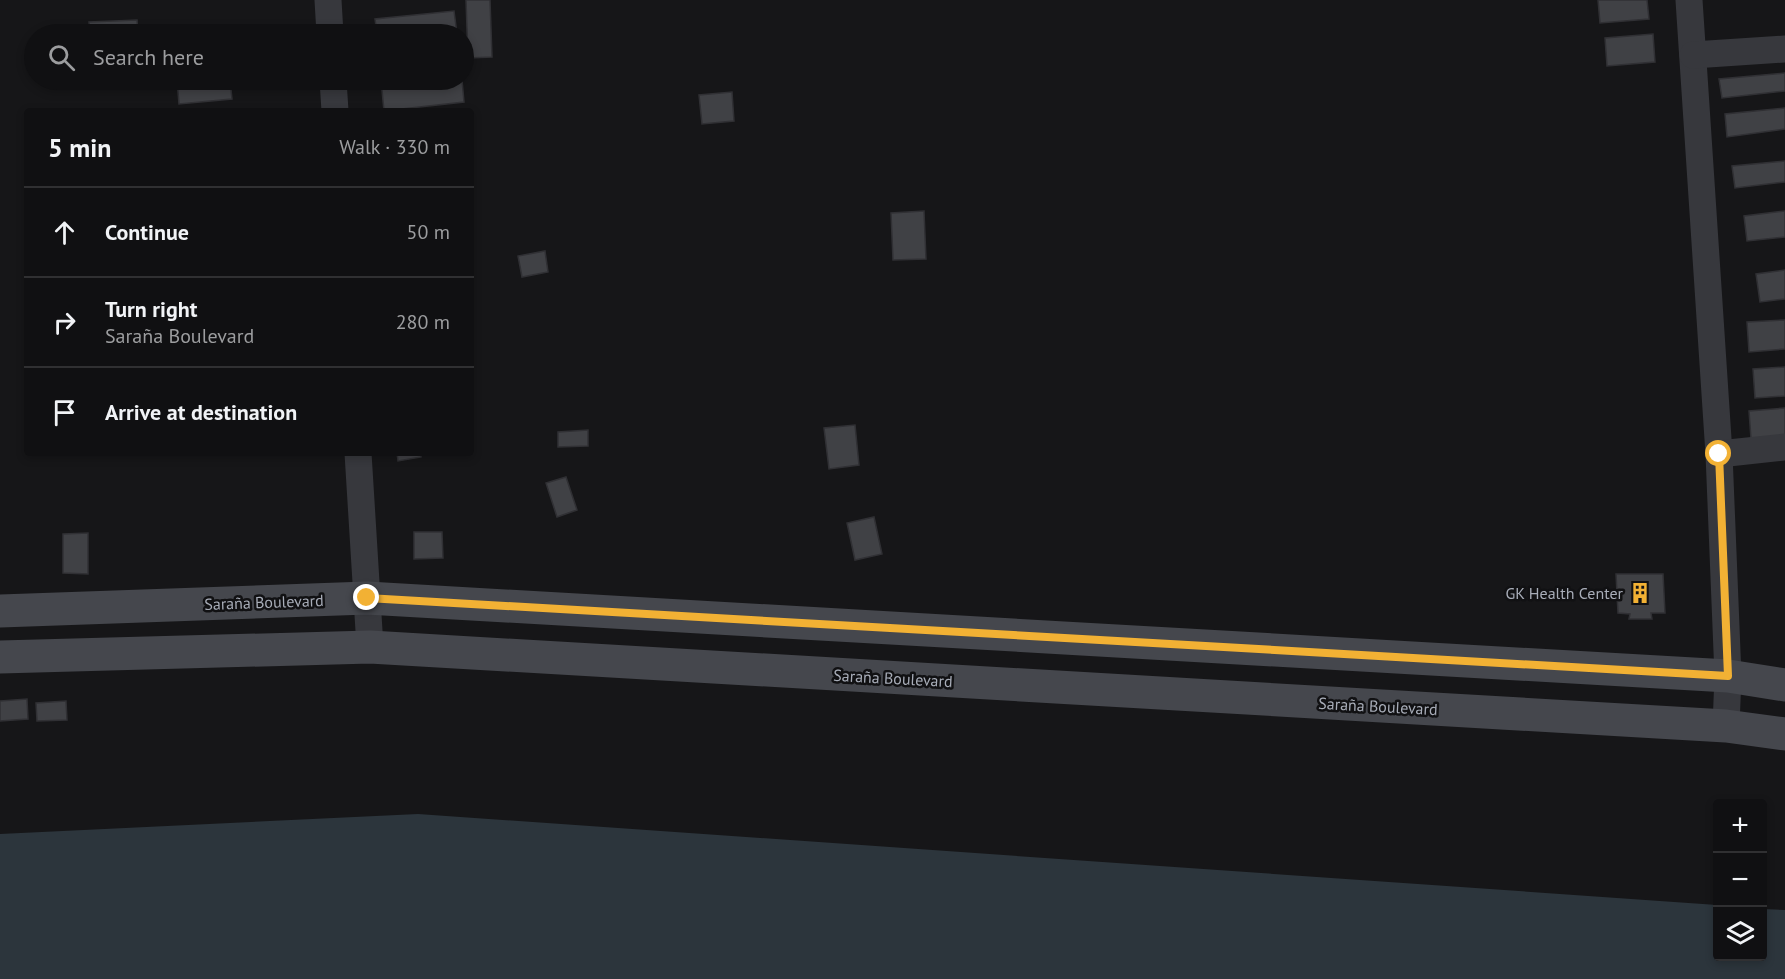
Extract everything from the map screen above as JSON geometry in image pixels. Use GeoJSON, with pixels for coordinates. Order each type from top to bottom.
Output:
{"type":"FeatureCollection","features":[{"type":"Feature","properties":{"kind":"street"},"geometry":{"type":"LineString","coordinates":[[328,0],[329,24]]}},
{"type":"Feature","properties":{"kind":"street"},"geometry":{"type":"LineString","coordinates":[[1689,0],[1719,454],[1728,676],[1726,726]]}},
{"type":"Feature","properties":{"kind":"street"},"geometry":{"type":"LineString","coordinates":[[1692,55],[1785,49]]}},
{"type":"Feature","properties":{"kind":"street"},"geometry":{"type":"LineString","coordinates":[[334,90],[335,108]]}},
{"type":"Feature","properties":{"kind":"street"},"geometry":{"type":"LineString","coordinates":[[1719,454],[1785,447]]}},
{"type":"Feature","properties":{"kind":"street"},"geometry":{"type":"LineString","coordinates":[[358,456],[369,647]]}},
{"type":"Feature","properties":{"kind":"street","name":"Saraña Boulevard"},"geometry":{"type":"LineString","coordinates":[[0,611],[367,598],[1728,676],[1785,685]]}},
{"type":"Feature","properties":{"kind":"street","name":"Saraña Boulevard"},"geometry":{"type":"LineString","coordinates":[[0,657],[369,647],[1726,726],[1785,734]]}},
{"type":"Feature","properties":{"kind":"shaded area"},"geometry":{"type":"Polygon","coordinates":[[[418,814],[1713,905],[1713,961],[1767,961],[1767,909],[1785,910],[1785,979],[0,979],[0,834],[418,814]]]}},
{"type":"Feature","properties":{"kind":"building"},"geometry":{"type":"Polygon","coordinates":[[[466,0],[490,0],[492,57],[474,58],[474,24],[467,24],[466,0]]]}},
{"type":"Feature","properties":{"kind":"building"},"geometry":{"type":"Polygon","coordinates":[[[1598,0],[1647,0],[1649,19],[1600,23],[1598,0]]]}},
{"type":"Feature","properties":{"kind":"building"},"geometry":{"type":"Polygon","coordinates":[[[454,11],[456,24],[376,24],[375,19],[454,11]]]}},
{"type":"Feature","properties":{"kind":"building"},"geometry":{"type":"Polygon","coordinates":[[[137,20],[137,24],[89,24],[89,22],[137,20]]]}},
{"type":"Feature","properties":{"kind":"building"},"geometry":{"type":"Polygon","coordinates":[[[1653,34],[1655,62],[1607,66],[1605,38],[1653,34]]]}},
{"type":"Feature","properties":{"kind":"building"},"geometry":{"type":"Polygon","coordinates":[[[1785,73],[1785,91],[1722,98],[1719,79],[1785,73]]]}},
{"type":"Feature","properties":{"kind":"building"},"geometry":{"type":"Polygon","coordinates":[[[178,90],[231,90],[232,99],[179,104],[178,90]]]}},
{"type":"Feature","properties":{"kind":"building"},"geometry":{"type":"Polygon","coordinates":[[[382,90],[463,90],[464,102],[411,108],[384,108],[382,90]]]}},
{"type":"Feature","properties":{"kind":"building"},"geometry":{"type":"Polygon","coordinates":[[[732,92],[734,121],[702,124],[699,95],[732,92]]]}},
{"type":"Feature","properties":{"kind":"building"},"geometry":{"type":"Polygon","coordinates":[[[1785,108],[1785,129],[1727,137],[1725,114],[1785,108]]]}},
{"type":"Feature","properties":{"kind":"building"},"geometry":{"type":"Polygon","coordinates":[[[1785,161],[1785,182],[1735,188],[1732,166],[1785,161]]]}},
{"type":"Feature","properties":{"kind":"building"},"geometry":{"type":"Polygon","coordinates":[[[924,211],[926,259],[893,260],[891,213],[924,211]]]}},
{"type":"Feature","properties":{"kind":"building"},"geometry":{"type":"Polygon","coordinates":[[[1785,211],[1785,237],[1747,241],[1744,216],[1785,211]]]}},
{"type":"Feature","properties":{"kind":"building"},"geometry":{"type":"Polygon","coordinates":[[[545,251],[548,272],[522,277],[518,256],[545,251]]]}},
{"type":"Feature","properties":{"kind":"building"},"geometry":{"type":"Polygon","coordinates":[[[1785,270],[1785,299],[1760,302],[1756,274],[1785,270]]]}},
{"type":"Feature","properties":{"kind":"building"},"geometry":{"type":"Polygon","coordinates":[[[1785,320],[1785,349],[1749,352],[1747,322],[1785,320]]]}},
{"type":"Feature","properties":{"kind":"building"},"geometry":{"type":"Polygon","coordinates":[[[1785,367],[1785,396],[1755,398],[1753,369],[1785,367]]]}},
{"type":"Feature","properties":{"kind":"building"},"geometry":{"type":"Polygon","coordinates":[[[1785,408],[1785,437],[1751,439],[1749,411],[1785,408]]]}},
{"type":"Feature","properties":{"kind":"building"},"geometry":{"type":"Polygon","coordinates":[[[855,425],[859,465],[829,469],[824,428],[855,425]]]}},
{"type":"Feature","properties":{"kind":"building"},"geometry":{"type":"Polygon","coordinates":[[[588,430],[588,446],[558,447],[558,432],[588,430]]]}},
{"type":"Feature","properties":{"kind":"building"},"geometry":{"type":"Polygon","coordinates":[[[397,456],[421,457],[398,461],[397,456]]]}},
{"type":"Feature","properties":{"kind":"building"},"geometry":{"type":"Polygon","coordinates":[[[566,477],[577,510],[557,517],[546,483],[566,477]]]}},
{"type":"Feature","properties":{"kind":"building"},"geometry":{"type":"Polygon","coordinates":[[[874,517],[882,554],[855,560],[847,523],[874,517]]]}},
{"type":"Feature","properties":{"kind":"building"},"geometry":{"type":"Polygon","coordinates":[[[414,532],[442,532],[443,558],[414,559],[414,532]]]}},
{"type":"Feature","properties":{"kind":"building"},"geometry":{"type":"Polygon","coordinates":[[[88,533],[88,574],[63,573],[63,534],[88,533]]]}},
{"type":"Feature","properties":{"kind":"building","name":"GK Health Center"},"geometry":{"type":"Polygon","coordinates":[[[1616,574],[1663,574],[1665,613],[1651,613],[1652,619],[1629,619],[1630,614],[1618,613],[1616,574]]]}},
{"type":"Feature","properties":{"kind":"building"},"geometry":{"type":"Polygon","coordinates":[[[27,699],[28,719],[0,721],[0,701],[27,699]]]}},
{"type":"Feature","properties":{"kind":"building"},"geometry":{"type":"Polygon","coordinates":[[[66,701],[67,720],[37,721],[36,703],[66,701]]]}},
{"type":"Feature","properties":{"kind":"place","name":"GK Health Center"},"geometry":{"type":"Point","coordinates":[1640,593]}},
{"type":"Feature","properties":{"kind":"route"},"geometry":{"type":"LineString","coordinates":[[367,598],[1728,676],[1719,454]]}}]}
